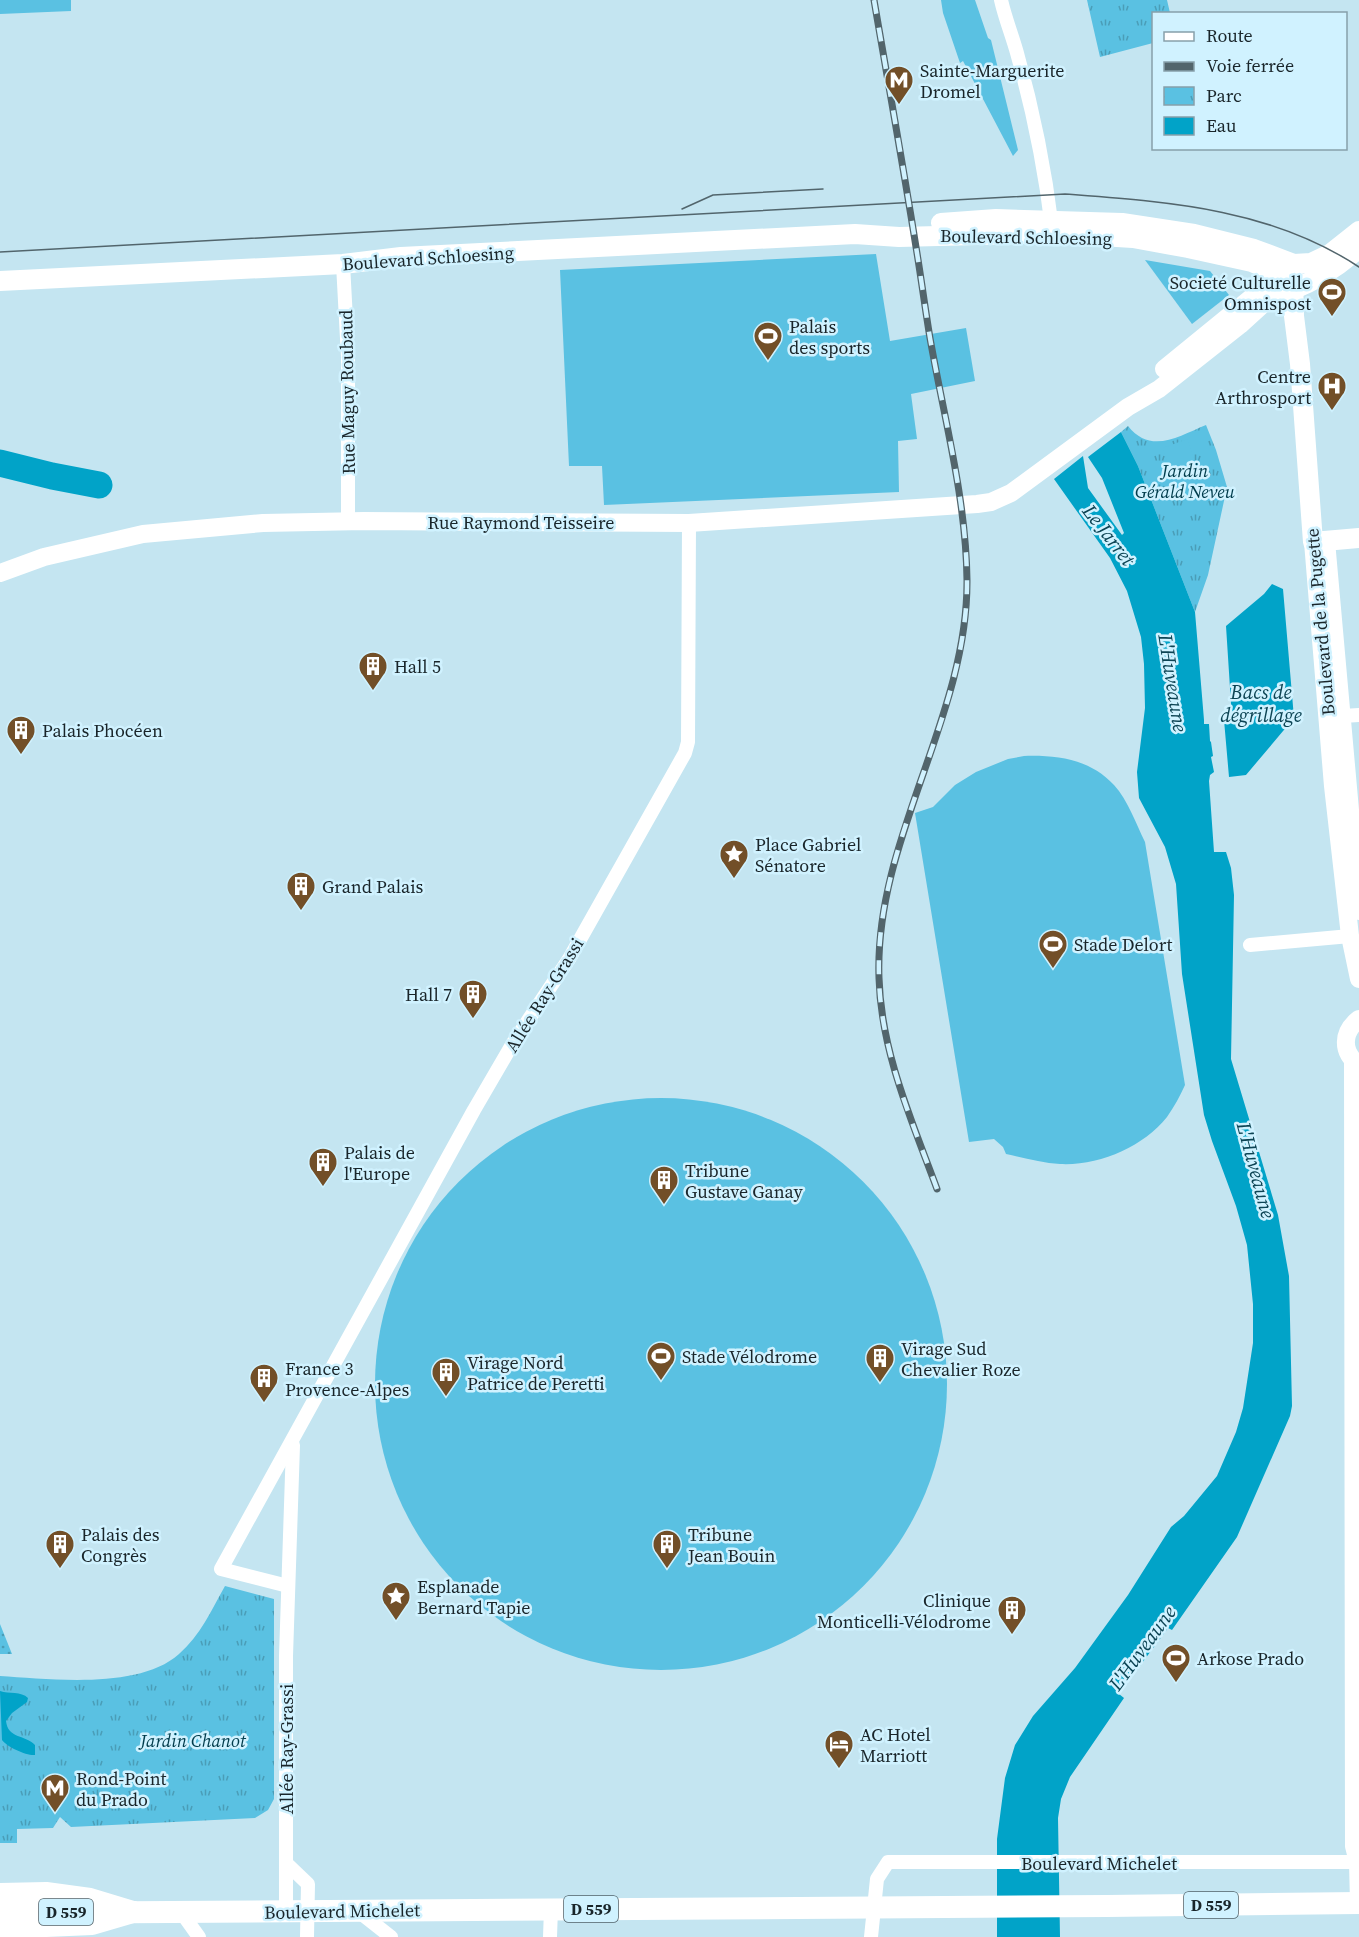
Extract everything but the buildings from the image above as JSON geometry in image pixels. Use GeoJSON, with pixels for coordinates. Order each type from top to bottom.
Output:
{"type":"FeatureCollection","features":[{"type":"Feature","properties":{"kind":"main road","name":"Boulevard Schloesing"},"geometry":{"type":"LineString","coordinates":[[0,280],[343,264],[411,256],[855,234],[897,225],[996,219],[1052,226],[1122,223],[1194,234],[1254,249],[1287,269]]}},
{"type":"Feature","properties":{"kind":"main road"},"geometry":{"type":"LineString","coordinates":[[1287,269],[1311,263],[1330,254],[1359,231]]}},
{"type":"Feature","properties":{"kind":"main road"},"geometry":{"type":"LineString","coordinates":[[1292,291],[1322,276],[1359,248]]}},
{"type":"Feature","properties":{"kind":"main road","name":"Boulevard de la Pugette"},"geometry":{"type":"LineString","coordinates":[[1287,269],[1292,291],[1320,542]]}},
{"type":"Feature","properties":{"kind":"main road"},"geometry":{"type":"LineString","coordinates":[[1320,542],[1359,538]]}},
{"type":"Feature","properties":{"kind":"main road"},"geometry":{"type":"LineString","coordinates":[[0,1894],[46,1893],[90,1899],[133,1912]]}},
{"type":"Feature","properties":{"kind":"main road","name":"Boulevard Michelet"},"geometry":{"type":"LineString","coordinates":[[0,1913],[1359,1903]]}},
{"type":"Feature","properties":{"kind":"main road"},"geometry":{"type":"LineString","coordinates":[[0,1928],[92,1924],[133,1912]]}},
{"type":"Feature","properties":{"kind":"main road"},"geometry":{"type":"LineString","coordinates":[[34,1937],[93,1934],[113,1929],[133,1912]]}},
{"type":"Feature","properties":{"kind":"street"},"geometry":{"type":"LineString","coordinates":[[1001,0],[1034,124],[1052,226]]}},
{"type":"Feature","properties":{"kind":"street","name":"Rue Maguy Roubaud"},"geometry":{"type":"LineString","coordinates":[[343,264],[348,357],[348,521]]}},
{"type":"Feature","properties":{"kind":"street"},"geometry":{"type":"LineString","coordinates":[[1128,407],[1152,379],[1287,269]]}},
{"type":"Feature","properties":{"kind":"street"},"geometry":{"type":"LineString","coordinates":[[1128,407],[1159,389],[1240,325],[1264,303],[1292,291]]}},
{"type":"Feature","properties":{"kind":"street","name":"Rue Raymond Teisseire"},"geometry":{"type":"LineString","coordinates":[[0,573],[44,557],[143,534],[263,524],[348,521],[689,522],[991,502],[1011,493],[1040,473],[1128,407]]}},
{"type":"Feature","properties":{"kind":"street","name":"Allée Ray-Grassi"},"geometry":{"type":"LineString","coordinates":[[288,1586],[221,1569],[474,1110],[513,1043],[569,958],[685,753],[688,742],[689,522]]}},
{"type":"Feature","properties":{"kind":"street","name":"Boulevard de la Pugette"},"geometry":{"type":"LineString","coordinates":[[1320,542],[1351,716],[1359,911]]}},
{"type":"Feature","properties":{"kind":"street","name":"Boulevard de la Pugette"},"geometry":{"type":"LineString","coordinates":[[1320,542],[1333,786],[1359,979]]}},
{"type":"Feature","properties":{"kind":"street"},"geometry":{"type":"LineString","coordinates":[[1250,945],[1354,940]]}},
{"type":"Feature","properties":{"kind":"street"},"geometry":{"type":"LineString","coordinates":[[1359,1019],[1351,1025],[1346,1040],[1346,1047],[1356,1063],[1354,1837],[1358,1862],[1359,1903]]}},
{"type":"Feature","properties":{"kind":"street","name":"Allée Ray-Grassi"},"geometry":{"type":"LineString","coordinates":[[293,1440],[288,1586],[286,1863],[297,1912]]}},
{"type":"Feature","properties":{"kind":"street","name":"Boulevard Michelet"},"geometry":{"type":"LineString","coordinates":[[874,1907],[877,1879],[888,1862],[1358,1862]]}},
{"type":"Feature","properties":{"kind":"street"},"geometry":{"type":"LineString","coordinates":[[286,1863],[308,1884],[297,1912],[307,1937]]}},
{"type":"Feature","properties":{"kind":"street"},"geometry":{"type":"LineString","coordinates":[[871,1937],[874,1907]]}},
{"type":"Feature","properties":{"kind":"street"},"geometry":{"type":"LineString","coordinates":[[550,1937],[551,1909]]}},
{"type":"Feature","properties":{"kind":"street"},"geometry":{"type":"LineString","coordinates":[[358,1911],[391,1937]]}},
{"type":"Feature","properties":{"kind":"street"},"geometry":{"type":"LineString","coordinates":[[181,1912],[198,1937]]}},
{"type":"Feature","properties":{"kind":"green space"},"geometry":{"type":"Polygon","coordinates":[[[0,0],[71,0],[71,11],[0,14],[0,0]]]}},
{"type":"Feature","properties":{"kind":"green space"},"geometry":{"type":"Polygon","coordinates":[[[941,0],[975,0],[988,38],[991,40],[1018,150],[1013,156],[963,61],[960,63],[943,13],[941,0]]]}},
{"type":"Feature","properties":{"kind":"green space"},"geometry":{"type":"Polygon","coordinates":[[[1087,0],[1167,0],[1170,12],[1152,12],[1152,43],[1100,57],[1087,0]]]}},
{"type":"Feature","properties":{"kind":"green space","name":"Palais des sports"},"geometry":{"type":"Polygon","coordinates":[[[876,254],[890,341],[966,328],[975,381],[911,394],[917,439],[898,441],[899,492],[604,505],[602,466],[569,466],[560,270],[876,254]]]}},
{"type":"Feature","properties":{"kind":"green space"},"geometry":{"type":"Polygon","coordinates":[[[1145,260],[1210,271],[1229,295],[1192,324],[1145,260]]]}},
{"type":"Feature","properties":{"kind":"green space","name":"Jardin Gérald Neveu"},"geometry":{"type":"Polygon","coordinates":[[[1206,425],[1227,487],[1208,575],[1195,612],[1138,466],[1121,432],[1128,426],[1146,440],[1156,441],[1176,438],[1206,425]]]}},
{"type":"Feature","properties":{"kind":"green space"},"geometry":{"type":"Polygon","coordinates":[[[1187,439],[1200,478],[1176,487],[1163,448],[1187,439]]]}},
{"type":"Feature","properties":{"kind":"green space","name":"Stade Delort"},"geometry":{"type":"Polygon","coordinates":[[[1024,756],[1049,756],[1072,760],[1094,769],[1114,785],[1131,812],[1145,842],[1185,1085],[1167,1117],[1146,1137],[1133,1146],[1090,1162],[1046,1163],[1006,1154],[1003,1147],[994,1139],[969,1142],[915,813],[933,807],[955,785],[976,772],[1008,759],[1024,756]]]}},
{"type":"Feature","properties":{"kind":"green space","name":"Stade Vélodrome"},"geometry":{"type":"Polygon","coordinates":[[[661,1098],[717,1104],[770,1120],[820,1147],[863,1182],[898,1225],[925,1275],[941,1328],[947,1384],[941,1440],[925,1493],[898,1543],[863,1586],[820,1621],[770,1648],[717,1664],[661,1670],[605,1664],[552,1648],[502,1621],[459,1586],[424,1543],[397,1493],[381,1440],[375,1384],[381,1328],[397,1275],[424,1225],[459,1182],[502,1147],[552,1120],[605,1104],[661,1098]]]}},
{"type":"Feature","properties":{"kind":"green space","name":"Jardin Chanot"},"geometry":{"type":"Polygon","coordinates":[[[225,1586],[274,1599],[274,1799],[268,1810],[255,1818],[71,1827],[60,1817],[53,1828],[17,1829],[17,1843],[0,1843],[0,1676],[93,1680],[141,1673],[162,1665],[179,1654],[193,1639],[225,1586]]]}},
{"type":"Feature","properties":{"kind":"green space"},"geometry":{"type":"Polygon","coordinates":[[[0,1624],[12,1654],[0,1654],[0,1624]]]}},
{"type":"Feature","properties":{"kind":"water","name":"L'Huveaune"},"geometry":{"type":"Polygon","coordinates":[[[1121,432],[1138,466],[1195,612],[1204,724],[1209,724],[1213,756],[1211,757],[1214,772],[1210,775],[1209,781],[1214,852],[1226,852],[1231,868],[1234,895],[1231,1059],[1278,1215],[1289,1276],[1292,1406],[1290,1416],[1237,1537],[1172,1630],[1168,1628],[1119,1694],[1124,1698],[1070,1777],[1061,1799],[1058,1818],[1060,1937],[997,1937],[997,1839],[1005,1778],[1015,1745],[1033,1716],[1075,1668],[1128,1595],[1171,1527],[1184,1516],[1217,1476],[1236,1432],[1243,1408],[1253,1343],[1253,1304],[1247,1245],[1236,1206],[1204,1115],[1182,974],[1176,884],[1165,847],[1139,798],[1137,772],[1145,708],[1141,637],[1127,591],[1110,558],[1054,479],[1083,456],[1088,488],[1122,535],[1124,533],[1102,478],[1088,457],[1121,432]]]}},
{"type":"Feature","properties":{"kind":"water","name":"Bacs de dégrillage"},"geometry":{"type":"Polygon","coordinates":[[[1272,584],[1283,589],[1294,718],[1246,775],[1229,777],[1224,720],[1232,719],[1226,626],[1264,594],[1272,584]]]}},
{"type":"Feature","properties":{"kind":"water"},"geometry":{"type":"Polygon","coordinates":[[[0,1691],[22,1694],[28,1698],[27,1702],[12,1713],[6,1721],[7,1727],[13,1734],[35,1745],[35,1755],[17,1750],[2,1740],[0,1691]]]}},
{"type":"Feature","properties":{"kind":"waterway","name":"Le Jarret"},"geometry":{"type":"LineString","coordinates":[[0,463],[99,485]]}},
{"type":"Feature","properties":{"kind":"tram line"},"geometry":{"type":"LineString","coordinates":[[682,209],[713,195],[823,189]]}},
{"type":"Feature","properties":{"kind":"tram line"},"geometry":{"type":"LineString","coordinates":[[0,252],[1065,194],[1180,205],[1254,220],[1325,247],[1359,267]]}},
{"type":"Feature","properties":{"kind":"railway"},"geometry":{"type":"LineString","coordinates":[[874,0],[930,338],[959,488],[966,549],[967,580],[963,631],[953,681],[905,827],[891,877],[881,927],[879,978],[885,1033],[899,1086],[937,1189]]}},
{"type":"Feature","properties":{"kind":"place","name":"Sainte-Marguerite Dromel"},"geometry":{"type":"Point","coordinates":[899,106]}},
{"type":"Feature","properties":{"kind":"place","name":"Societé Culturelle Omnispost"},"geometry":{"type":"Point","coordinates":[1332,318]}},
{"type":"Feature","properties":{"kind":"place","name":"Palais des sports"},"geometry":{"type":"Point","coordinates":[768,362]}},
{"type":"Feature","properties":{"kind":"place","name":"Centre Arthrosport"},"geometry":{"type":"Point","coordinates":[1332,412]}},
{"type":"Feature","properties":{"kind":"place","name":"Hall 5"},"geometry":{"type":"Point","coordinates":[373,692]}},
{"type":"Feature","properties":{"kind":"place","name":"Palais Phocéen"},"geometry":{"type":"Point","coordinates":[21,756]}},
{"type":"Feature","properties":{"kind":"place","name":"Place Gabriel Sénatore"},"geometry":{"type":"Point","coordinates":[734,880]}},
{"type":"Feature","properties":{"kind":"place","name":"Grand Palais"},"geometry":{"type":"Point","coordinates":[301,912]}},
{"type":"Feature","properties":{"kind":"place","name":"Stade Delort"},"geometry":{"type":"Point","coordinates":[1053,970]}},
{"type":"Feature","properties":{"kind":"place","name":"Hall 7"},"geometry":{"type":"Point","coordinates":[473,1020]}},
{"type":"Feature","properties":{"kind":"place","name":"Palais de l'Europe"},"geometry":{"type":"Point","coordinates":[323,1188]}},
{"type":"Feature","properties":{"kind":"place","name":"Tribune Gustave Ganay"},"geometry":{"type":"Point","coordinates":[664,1206]}},
{"type":"Feature","properties":{"kind":"place","name":"Stade Vélodrome"},"geometry":{"type":"Point","coordinates":[661,1382]}},
{"type":"Feature","properties":{"kind":"place","name":"Virage Sud Chevalier Roze"},"geometry":{"type":"Point","coordinates":[880,1384]}},
{"type":"Feature","properties":{"kind":"place","name":"Virage Nord Patrice de Peretti"},"geometry":{"type":"Point","coordinates":[446,1398]}},
{"type":"Feature","properties":{"kind":"place","name":"France 3 Provence-Alpes"},"geometry":{"type":"Point","coordinates":[264,1404]}},
{"type":"Feature","properties":{"kind":"place","name":"Palais des Congrès"},"geometry":{"type":"Point","coordinates":[60,1570]}},
{"type":"Feature","properties":{"kind":"place","name":"Tribune Jean Bouin"},"geometry":{"type":"Point","coordinates":[667,1570]}},
{"type":"Feature","properties":{"kind":"place","name":"Esplanade Bernard Tapie"},"geometry":{"type":"Point","coordinates":[396,1622]}},
{"type":"Feature","properties":{"kind":"place","name":"Clinique Monticelli-Vélodrome"},"geometry":{"type":"Point","coordinates":[1012,1636]}},
{"type":"Feature","properties":{"kind":"place","name":"Arkose Prado"},"geometry":{"type":"Point","coordinates":[1176,1684]}},
{"type":"Feature","properties":{"kind":"place","name":"AC Hotel Marriott"},"geometry":{"type":"Point","coordinates":[839,1770]}},
{"type":"Feature","properties":{"kind":"place","name":"Rond-Point du Prado"},"geometry":{"type":"Point","coordinates":[55,1814]}}]}
